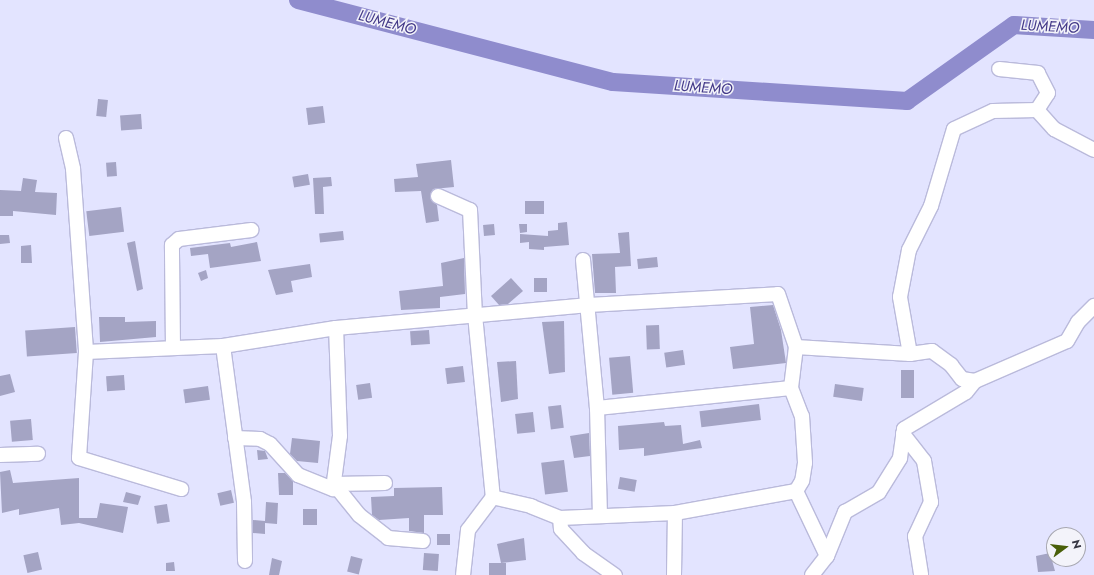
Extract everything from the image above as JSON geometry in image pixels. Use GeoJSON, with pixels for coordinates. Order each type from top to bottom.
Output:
{"type":"FeatureCollection","features":[{"type":"Feature","properties":{"kind":"street"},"geometry":{"type":"LineString","coordinates":[[999,69],[1038,73],[1048,93],[1037,110]]}},
{"type":"Feature","properties":{"kind":"street"},"geometry":{"type":"LineString","coordinates":[[910,354],[900,297],[909,250],[931,206],[954,130],[993,110],[1037,110],[1054,129],[1094,150]]}},
{"type":"Feature","properties":{"kind":"street"},"geometry":{"type":"LineString","coordinates":[[66,138],[73,169],[86,352],[79,458],[181,489]]}},
{"type":"Feature","properties":{"kind":"street"},"geometry":{"type":"LineString","coordinates":[[438,196],[470,210],[475,315],[493,497],[468,530],[463,575]]}},
{"type":"Feature","properties":{"kind":"street"},"geometry":{"type":"LineString","coordinates":[[173,348],[172,245],[179,239],[251,230]]}},
{"type":"Feature","properties":{"kind":"street"},"geometry":{"type":"LineString","coordinates":[[583,260],[589,305],[597,408],[600,514]]}},
{"type":"Feature","properties":{"kind":"street"},"geometry":{"type":"LineString","coordinates":[[86,352],[224,346],[336,328],[589,305],[778,294],[796,347],[792,388],[802,416],[805,463],[802,481],[796,491],[675,513],[600,514],[560,518],[531,506],[493,497]]}},
{"type":"Feature","properties":{"kind":"street"},"geometry":{"type":"LineString","coordinates":[[812,575],[827,556],[845,512],[879,492],[900,458],[904,429],[966,392],[975,381],[1067,341],[1078,322],[1094,306]]}},
{"type":"Feature","properties":{"kind":"street"},"geometry":{"type":"LineString","coordinates":[[235,438],[260,439],[270,444],[298,475],[333,489],[340,436],[336,328]]}},
{"type":"Feature","properties":{"kind":"street"},"geometry":{"type":"LineString","coordinates":[[224,346],[244,502],[245,561]]}},
{"type":"Feature","properties":{"kind":"street"},"geometry":{"type":"LineString","coordinates":[[796,347],[910,354],[932,351],[952,365],[962,379],[975,381]]}},
{"type":"Feature","properties":{"kind":"street"},"geometry":{"type":"LineString","coordinates":[[597,408],[792,388]]}},
{"type":"Feature","properties":{"kind":"street"},"geometry":{"type":"LineString","coordinates":[[903,434],[924,461],[931,502],[915,536],[921,575]]}},
{"type":"Feature","properties":{"kind":"street"},"geometry":{"type":"LineString","coordinates":[[0,455],[38,454]]}},
{"type":"Feature","properties":{"kind":"street"},"geometry":{"type":"LineString","coordinates":[[334,484],[384,483]]}},
{"type":"Feature","properties":{"kind":"street"},"geometry":{"type":"LineString","coordinates":[[334,484],[359,515],[388,538],[423,541]]}},
{"type":"Feature","properties":{"kind":"street"},"geometry":{"type":"LineString","coordinates":[[796,491],[827,556]]}},
{"type":"Feature","properties":{"kind":"street"},"geometry":{"type":"LineString","coordinates":[[674,575],[675,513]]}},
{"type":"Feature","properties":{"kind":"street"},"geometry":{"type":"LineString","coordinates":[[560,518],[561,529],[583,552],[615,575]]}},
{"type":"Feature","properties":{"kind":"building"},"geometry":{"type":"Polygon","coordinates":[[[98,99],[108,100],[106,117],[96,116],[98,99]]]}},
{"type":"Feature","properties":{"kind":"building"},"geometry":{"type":"Polygon","coordinates":[[[323,106],[325,123],[308,125],[306,108],[323,106]]]}},
{"type":"Feature","properties":{"kind":"building"},"geometry":{"type":"Polygon","coordinates":[[[141,114],[142,129],[121,130],[120,115],[141,114]]]}},
{"type":"Feature","properties":{"kind":"building"},"geometry":{"type":"Polygon","coordinates":[[[451,160],[454,187],[433,189],[430,197],[437,205],[439,221],[426,223],[421,191],[395,192],[394,179],[418,177],[416,164],[451,160]]]}},
{"type":"Feature","properties":{"kind":"building"},"geometry":{"type":"Polygon","coordinates":[[[116,162],[117,176],[107,177],[106,163],[116,162]]]}},
{"type":"Feature","properties":{"kind":"building"},"geometry":{"type":"Polygon","coordinates":[[[308,174],[310,185],[294,188],[292,177],[308,174]]]}},
{"type":"Feature","properties":{"kind":"building"},"geometry":{"type":"Polygon","coordinates":[[[331,177],[332,186],[323,187],[324,214],[315,214],[313,178],[331,177]]]}},
{"type":"Feature","properties":{"kind":"building"},"geometry":{"type":"Polygon","coordinates":[[[23,178],[37,180],[35,192],[57,193],[56,215],[13,211],[13,216],[0,216],[0,190],[21,191],[23,178]]]}},
{"type":"Feature","properties":{"kind":"building"},"geometry":{"type":"Polygon","coordinates":[[[525,201],[544,201],[544,214],[525,214],[525,201]]]}},
{"type":"Feature","properties":{"kind":"building"},"geometry":{"type":"Polygon","coordinates":[[[121,207],[124,232],[89,236],[86,211],[121,207]]]}},
{"type":"Feature","properties":{"kind":"building"},"geometry":{"type":"Polygon","coordinates":[[[567,222],[569,245],[544,247],[544,250],[529,249],[529,242],[520,243],[520,234],[548,236],[548,231],[558,230],[558,223],[567,222]]]}},
{"type":"Feature","properties":{"kind":"building"},"geometry":{"type":"Polygon","coordinates":[[[494,224],[495,235],[484,236],[483,225],[494,224]]]}},
{"type":"Feature","properties":{"kind":"building"},"geometry":{"type":"Polygon","coordinates":[[[519,224],[527,224],[527,232],[520,233],[519,224]]]}},
{"type":"Feature","properties":{"kind":"building"},"geometry":{"type":"Polygon","coordinates":[[[343,231],[344,240],[320,242],[319,234],[343,231]]]}},
{"type":"Feature","properties":{"kind":"building"},"geometry":{"type":"Polygon","coordinates":[[[629,232],[631,266],[615,267],[616,293],[595,293],[592,254],[620,253],[618,233],[629,232]]]}},
{"type":"Feature","properties":{"kind":"building"},"geometry":{"type":"Polygon","coordinates":[[[0,235],[9,235],[10,243],[0,244],[0,235]]]}},
{"type":"Feature","properties":{"kind":"building"},"geometry":{"type":"Polygon","coordinates":[[[135,241],[143,289],[137,291],[127,243],[135,241]]]}},
{"type":"Feature","properties":{"kind":"building"},"geometry":{"type":"Polygon","coordinates":[[[257,242],[261,261],[210,268],[208,254],[191,256],[190,248],[230,243],[231,247],[257,242]]]}},
{"type":"Feature","properties":{"kind":"building"},"geometry":{"type":"Polygon","coordinates":[[[31,245],[32,263],[21,263],[21,246],[31,245]]]}},
{"type":"Feature","properties":{"kind":"building"},"geometry":{"type":"Polygon","coordinates":[[[657,257],[658,267],[638,269],[637,259],[657,257]]]}},
{"type":"Feature","properties":{"kind":"building"},"geometry":{"type":"Polygon","coordinates":[[[464,258],[465,294],[440,297],[440,308],[401,310],[399,291],[443,286],[441,263],[464,258]]]}},
{"type":"Feature","properties":{"kind":"building"},"geometry":{"type":"Polygon","coordinates":[[[310,264],[312,277],[291,281],[293,292],[276,295],[268,270],[310,264]]]}},
{"type":"Feature","properties":{"kind":"building"},"geometry":{"type":"Polygon","coordinates":[[[206,270],[208,278],[201,281],[198,273],[206,270]]]}},
{"type":"Feature","properties":{"kind":"building"},"geometry":{"type":"Polygon","coordinates":[[[511,278],[523,291],[508,304],[499,305],[491,296],[511,278]]]}},
{"type":"Feature","properties":{"kind":"building"},"geometry":{"type":"Polygon","coordinates":[[[534,278],[547,278],[547,292],[534,292],[534,278]]]}},
{"type":"Feature","properties":{"kind":"building"},"geometry":{"type":"Polygon","coordinates":[[[773,305],[781,330],[786,363],[733,369],[730,347],[754,344],[750,307],[773,305]]]}},
{"type":"Feature","properties":{"kind":"building"},"geometry":{"type":"Polygon","coordinates":[[[99,317],[125,317],[125,322],[156,321],[156,337],[100,342],[99,317]]]}},
{"type":"Feature","properties":{"kind":"building"},"geometry":{"type":"Polygon","coordinates":[[[564,321],[565,372],[549,374],[542,322],[564,321]]]}},
{"type":"Feature","properties":{"kind":"building"},"geometry":{"type":"Polygon","coordinates":[[[646,325],[659,325],[660,349],[647,349],[646,325]]]}},
{"type":"Feature","properties":{"kind":"building"},"geometry":{"type":"Polygon","coordinates":[[[75,327],[77,353],[27,356],[25,330],[75,327]]]}},
{"type":"Feature","properties":{"kind":"building"},"geometry":{"type":"Polygon","coordinates":[[[429,330],[430,344],[411,345],[410,331],[429,330]]]}},
{"type":"Feature","properties":{"kind":"building"},"geometry":{"type":"Polygon","coordinates":[[[683,350],[685,365],[666,367],[664,353],[683,350]]]}},
{"type":"Feature","properties":{"kind":"building"},"geometry":{"type":"Polygon","coordinates":[[[630,356],[633,393],[612,395],[609,358],[630,356]]]}},
{"type":"Feature","properties":{"kind":"building"},"geometry":{"type":"Polygon","coordinates":[[[516,361],[518,399],[501,402],[497,362],[516,361]]]}},
{"type":"Feature","properties":{"kind":"building"},"geometry":{"type":"Polygon","coordinates":[[[463,366],[465,382],[447,384],[445,368],[463,366]]]}},
{"type":"Feature","properties":{"kind":"building"},"geometry":{"type":"Polygon","coordinates":[[[901,370],[914,370],[914,398],[901,398],[901,370]]]}},
{"type":"Feature","properties":{"kind":"building"},"geometry":{"type":"Polygon","coordinates":[[[10,374],[15,392],[0,396],[0,376],[10,374]]]}},
{"type":"Feature","properties":{"kind":"building"},"geometry":{"type":"Polygon","coordinates":[[[124,375],[125,390],[107,391],[106,376],[124,375]]]}},
{"type":"Feature","properties":{"kind":"building"},"geometry":{"type":"Polygon","coordinates":[[[370,383],[372,398],[358,400],[356,385],[370,383]]]}},
{"type":"Feature","properties":{"kind":"building"},"geometry":{"type":"Polygon","coordinates":[[[835,384],[864,388],[862,401],[833,397],[835,384]]]}},
{"type":"Feature","properties":{"kind":"building"},"geometry":{"type":"Polygon","coordinates":[[[208,386],[210,400],[185,403],[183,389],[208,386]]]}},
{"type":"Feature","properties":{"kind":"building"},"geometry":{"type":"Polygon","coordinates":[[[759,404],[761,420],[701,427],[699,411],[759,404]]]}},
{"type":"Feature","properties":{"kind":"building"},"geometry":{"type":"Polygon","coordinates":[[[561,405],[564,428],[551,429],[548,407],[561,405]]]}},
{"type":"Feature","properties":{"kind":"building"},"geometry":{"type":"Polygon","coordinates":[[[533,412],[535,432],[517,434],[515,414],[533,412]]]}},
{"type":"Feature","properties":{"kind":"building"},"geometry":{"type":"Polygon","coordinates":[[[31,419],[33,440],[12,442],[10,421],[31,419]]]}},
{"type":"Feature","properties":{"kind":"building"},"geometry":{"type":"Polygon","coordinates":[[[664,422],[665,426],[681,425],[683,444],[700,440],[702,448],[644,456],[644,448],[619,450],[618,426],[664,422]]]}},
{"type":"Feature","properties":{"kind":"building"},"geometry":{"type":"Polygon","coordinates":[[[589,433],[590,456],[574,458],[570,436],[589,433]]]}},
{"type":"Feature","properties":{"kind":"building"},"geometry":{"type":"Polygon","coordinates":[[[292,438],[320,441],[318,463],[297,461],[290,454],[292,438]]]}},
{"type":"Feature","properties":{"kind":"building"},"geometry":{"type":"Polygon","coordinates":[[[257,450],[265,451],[268,459],[258,460],[257,450]]]}},
{"type":"Feature","properties":{"kind":"building"},"geometry":{"type":"Polygon","coordinates":[[[564,460],[568,492],[545,495],[541,463],[564,460]]]}},
{"type":"Feature","properties":{"kind":"building"},"geometry":{"type":"Polygon","coordinates":[[[10,470],[13,483],[79,478],[79,518],[97,518],[100,503],[128,507],[123,533],[79,523],[61,525],[59,508],[19,515],[19,509],[2,513],[0,472],[10,470]]]}},
{"type":"Feature","properties":{"kind":"building"},"geometry":{"type":"Polygon","coordinates":[[[278,473],[285,473],[293,481],[293,495],[279,495],[278,473]]]}},
{"type":"Feature","properties":{"kind":"building"},"geometry":{"type":"Polygon","coordinates":[[[620,477],[637,480],[635,492],[618,489],[620,477]]]}},
{"type":"Feature","properties":{"kind":"building"},"geometry":{"type":"Polygon","coordinates":[[[442,487],[443,515],[424,515],[424,533],[409,531],[409,518],[379,520],[372,515],[371,497],[394,496],[394,488],[442,487]]]}},
{"type":"Feature","properties":{"kind":"building"},"geometry":{"type":"Polygon","coordinates":[[[231,490],[234,503],[220,506],[217,493],[231,490]]]}},
{"type":"Feature","properties":{"kind":"building"},"geometry":{"type":"Polygon","coordinates":[[[126,492],[141,496],[138,505],[123,502],[126,492]]]}},
{"type":"Feature","properties":{"kind":"building"},"geometry":{"type":"Polygon","coordinates":[[[266,502],[278,503],[277,524],[265,523],[265,534],[253,533],[253,520],[265,521],[266,502]]]}},
{"type":"Feature","properties":{"kind":"building"},"geometry":{"type":"Polygon","coordinates":[[[167,504],[170,522],[157,524],[154,506],[167,504]]]}},
{"type":"Feature","properties":{"kind":"building"},"geometry":{"type":"Polygon","coordinates":[[[303,509],[317,509],[317,525],[303,525],[303,509]]]}},
{"type":"Feature","properties":{"kind":"building"},"geometry":{"type":"Polygon","coordinates":[[[437,534],[450,534],[450,545],[437,545],[437,534]]]}},
{"type":"Feature","properties":{"kind":"building"},"geometry":{"type":"Polygon","coordinates":[[[524,538],[526,560],[501,563],[497,544],[524,538]]]}},
{"type":"Feature","properties":{"kind":"building"},"geometry":{"type":"Polygon","coordinates":[[[38,552],[42,570],[27,573],[23,555],[38,552]]]}},
{"type":"Feature","properties":{"kind":"building"},"geometry":{"type":"Polygon","coordinates":[[[424,553],[439,554],[438,571],[423,570],[424,553]]]}},
{"type":"Feature","properties":{"kind":"building"},"geometry":{"type":"Polygon","coordinates":[[[1046,554],[1046,567],[1054,567],[1055,571],[1038,572],[1036,556],[1046,554]]]}},
{"type":"Feature","properties":{"kind":"building"},"geometry":{"type":"Polygon","coordinates":[[[351,556],[363,559],[359,574],[347,572],[351,556]]]}},
{"type":"Feature","properties":{"kind":"building"},"geometry":{"type":"Polygon","coordinates":[[[272,558],[282,561],[279,575],[269,575],[272,558]]]}},
{"type":"Feature","properties":{"kind":"building"},"geometry":{"type":"Polygon","coordinates":[[[174,562],[175,571],[166,571],[166,563],[174,562]]]}},
{"type":"Feature","properties":{"kind":"building"},"geometry":{"type":"Polygon","coordinates":[[[489,563],[506,563],[506,575],[489,575],[489,563]]]}},
{"type":"Feature","properties":{"kind":"waterway","name":"LUMEMO"},"geometry":{"type":"LineString","coordinates":[[298,0],[613,82],[907,101],[1014,25],[1094,30]]}}]}
